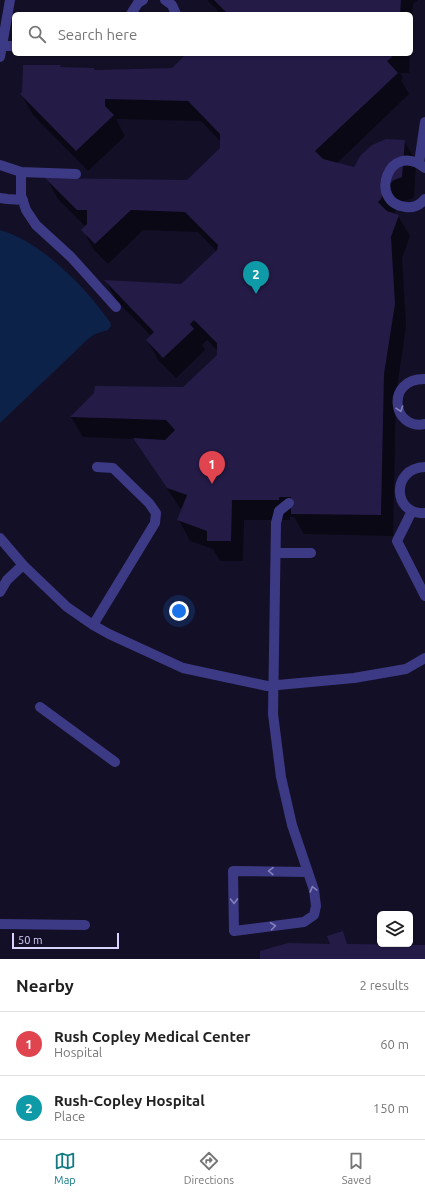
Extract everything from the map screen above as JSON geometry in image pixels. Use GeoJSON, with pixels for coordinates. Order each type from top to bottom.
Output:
{"type":"FeatureCollection","features":[{"type":"Feature","properties":{"kind":"lane"},"geometry":{"type":"LineString","coordinates":[[0,57],[10,0]]}},
{"type":"Feature","properties":{"kind":"lane"},"geometry":{"type":"LineString","coordinates":[[132,12],[138,3],[142,0]]}},
{"type":"Feature","properties":{"kind":"lane"},"geometry":{"type":"LineString","coordinates":[[165,0],[172,5],[175,12]]}},
{"type":"Feature","properties":{"kind":"lane"},"geometry":{"type":"LineString","coordinates":[[3,46],[12,46]]}},
{"type":"Feature","properties":{"kind":"lane"},"geometry":{"type":"LineString","coordinates":[[425,122],[422,166],[412,161],[397,163],[386,174],[385,182],[385,189],[388,196],[393,202],[400,206],[415,206],[425,199]]}},
{"type":"Feature","properties":{"kind":"lane"},"geometry":{"type":"LineString","coordinates":[[0,165],[21,172],[76,174]]}},
{"type":"Feature","properties":{"kind":"lane"},"geometry":{"type":"LineString","coordinates":[[21,172],[21,195],[26,210],[36,225],[71,257],[116,307]]}},
{"type":"Feature","properties":{"kind":"lane"},"geometry":{"type":"LineString","coordinates":[[0,198],[23,200]]}},
{"type":"Feature","properties":{"kind":"lane"},"geometry":{"type":"LineString","coordinates":[[425,379],[409,381],[403,386],[397,401],[398,409],[407,421],[414,424],[425,424]]}},
{"type":"Feature","properties":{"kind":"lane"},"geometry":{"type":"LineString","coordinates":[[92,625],[155,523],[156,512],[149,503],[113,468],[97,467]]}},
{"type":"Feature","properties":{"kind":"lane"},"geometry":{"type":"LineString","coordinates":[[425,467],[412,469],[406,474],[400,487],[402,501],[406,507],[412,511],[425,513]]}},
{"type":"Feature","properties":{"kind":"lane"},"geometry":{"type":"LineString","coordinates":[[289,503],[279,511],[276,523],[273,714],[281,777],[292,825],[308,872],[314,890],[316,906],[314,915],[304,922],[234,930],[233,871],[308,872]]}},
{"type":"Feature","properties":{"kind":"lane"},"geometry":{"type":"LineString","coordinates":[[412,511],[397,541],[425,596]]}},
{"type":"Feature","properties":{"kind":"lane"},"geometry":{"type":"LineString","coordinates":[[0,538],[23,565],[67,607],[92,625],[183,668],[267,686],[354,678],[406,669],[425,658]]}},
{"type":"Feature","properties":{"kind":"lane"},"geometry":{"type":"LineString","coordinates":[[276,553],[311,553]]}},
{"type":"Feature","properties":{"kind":"lane"},"geometry":{"type":"LineString","coordinates":[[0,592],[7,580],[23,565]]}},
{"type":"Feature","properties":{"kind":"lane"},"geometry":{"type":"LineString","coordinates":[[40,707],[115,762]]}},
{"type":"Feature","properties":{"kind":"lane"},"geometry":{"type":"LineString","coordinates":[[0,924],[85,925]]}},
{"type":"Feature","properties":{"kind":"water"},"geometry":{"type":"Polygon","coordinates":[[[0,230],[16,236],[31,245],[47,255],[61,267],[100,308],[110,322],[111,326],[108,330],[95,334],[88,339],[0,423],[0,230]]]}},
{"type":"Feature","properties":{"kind":"building"},"geometry":{"type":"Polygon","coordinates":[[[214,0],[401,0],[400,12],[226,12],[214,0]]]}},
{"type":"Feature","properties":{"kind":"building"},"geometry":{"type":"Polygon","coordinates":[[[184,56],[392,57],[387,61],[398,73],[315,151],[323,159],[354,167],[360,156],[372,145],[386,139],[405,140],[402,177],[394,180],[385,188],[381,199],[378,202],[387,211],[399,215],[391,237],[395,304],[384,374],[381,515],[291,514],[291,497],[279,497],[279,500],[232,500],[231,541],[207,541],[207,531],[177,520],[187,495],[167,488],[133,438],[165,440],[175,430],[166,420],[70,417],[94,393],[95,386],[183,387],[217,355],[217,343],[194,320],[190,324],[194,329],[163,358],[146,340],[154,332],[104,280],[181,284],[217,250],[218,245],[185,212],[131,210],[95,244],[81,230],[87,224],[87,210],[77,210],[45,178],[187,180],[220,148],[220,134],[188,101],[105,99],[105,106],[114,115],[76,151],[20,94],[22,92],[23,65],[61,65],[60,67],[94,68],[94,70],[172,68],[184,56]]]}},
{"type":"Feature","properties":{"kind":"building"},"geometry":{"type":"Polygon","coordinates":[[[343,931],[347,944],[377,944],[377,947],[413,947],[413,945],[425,945],[425,959],[260,959],[260,951],[288,943],[330,944],[327,936],[343,931]]]}},
{"type":"Feature","properties":{"kind":"place","name":"Rush-Copley Hospital"},"geometry":{"type":"Point","coordinates":[256,294]}},
{"type":"Feature","properties":{"kind":"place","name":"Rush Copley Medical Center"},"geometry":{"type":"Point","coordinates":[212,484]}}]}
